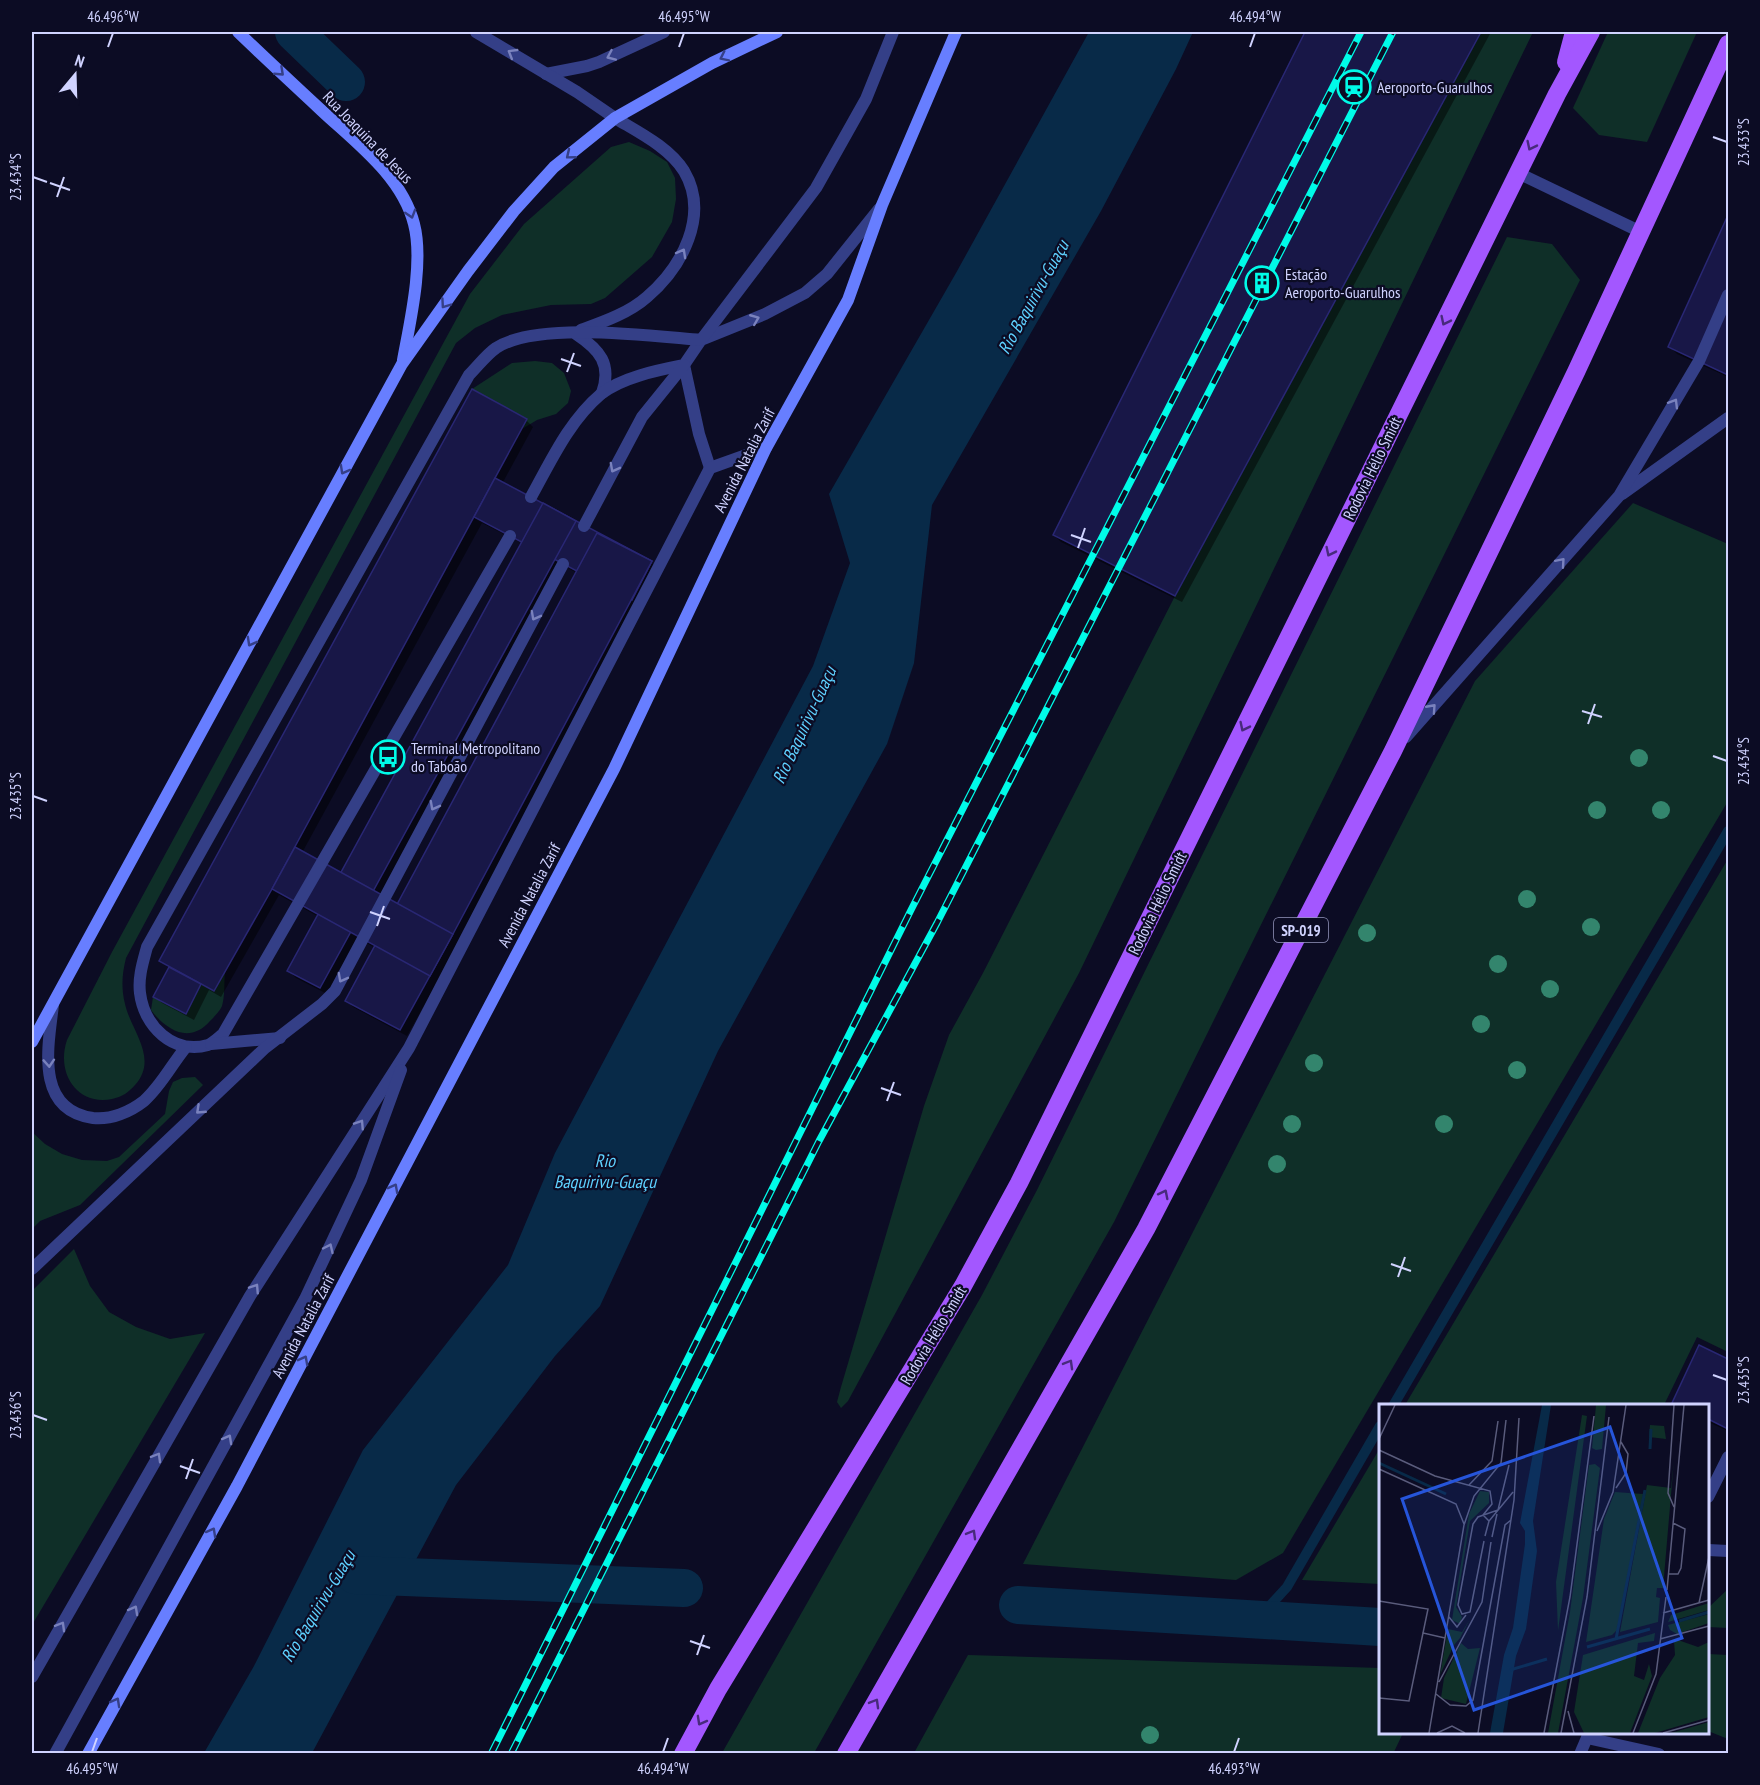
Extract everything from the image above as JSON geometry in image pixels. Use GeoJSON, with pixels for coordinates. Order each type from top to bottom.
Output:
{"type":"FeatureCollection","features":[{"type":"Feature","properties":{"kind":"main road","name":"Rua Joaquina de Jesus"},"geometry":{"type":"LineString","coordinates":[[238,32],[361,148],[394,182],[407,201],[417,241],[416,278],[402,364]]}},
{"type":"Feature","properties":{"kind":"main road"},"geometry":{"type":"LineString","coordinates":[[32,1042],[402,364],[468,271],[514,211],[555,167],[615,118],[712,63],[777,32]]}},
{"type":"Feature","properties":{"kind":"main road","name":"Avenida Natalia Zarif"},"geometry":{"type":"LineString","coordinates":[[88,1754],[237,1486],[614,769],[766,448],[848,300],[882,205],[956,32]]}},
{"type":"Feature","properties":{"kind":"main road"},"geometry":{"type":"LineString","coordinates":[[1557,94],[1574,32]]}},
{"type":"Feature","properties":{"kind":"main road","name":"Rodovia Hélio Smidt"},"geometry":{"type":"LineString","coordinates":[[683,1754],[718,1689],[963,1286],[1019,1183],[1557,94],[1591,32]]}},
{"type":"Feature","properties":{"kind":"main road","name":"SP-019"},"geometry":{"type":"LineString","coordinates":[[846,1754],[1146,1229],[1393,751],[1576,372],[1728,44]]}},
{"type":"Feature","properties":{"kind":"main road"},"geometry":{"type":"LineString","coordinates":[[1712,82],[1728,62]]}},
{"type":"Feature","properties":{"kind":"street"},"geometry":{"type":"LineString","coordinates":[[476,32],[647,137],[672,157],[684,171],[694,197],[694,223],[686,249],[670,273],[646,298],[616,317],[575,333]]}},
{"type":"Feature","properties":{"kind":"street"},"geometry":{"type":"LineString","coordinates":[[546,74],[600,62],[664,32]]}},
{"type":"Feature","properties":{"kind":"street"},"geometry":{"type":"LineString","coordinates":[[584,526],[642,417],[684,365],[700,340],[816,188],[866,99],[892,32]]}},
{"type":"Feature","properties":{"kind":"street"},"geometry":{"type":"LineString","coordinates":[[1518,173],[1641,232]]}},
{"type":"Feature","properties":{"kind":"street"},"geometry":{"type":"LineString","coordinates":[[281,1038],[186,1047],[168,1040],[157,1032],[144,1010],[140,993],[140,973],[147,947],[470,375],[496,348],[528,335],[575,333],[700,340],[765,314],[805,293],[827,274],[882,205]]}},
{"type":"Feature","properties":{"kind":"street"},"geometry":{"type":"LineString","coordinates":[[1393,751],[1619,496],[1699,361],[1728,296]]}},
{"type":"Feature","properties":{"kind":"street"},"geometry":{"type":"LineString","coordinates":[[531,497],[569,428],[602,393],[607,381],[607,370],[600,356],[591,344],[575,333]]}},
{"type":"Feature","properties":{"kind":"street"},"geometry":{"type":"LineString","coordinates":[[602,393],[636,377],[684,365]]}},
{"type":"Feature","properties":{"kind":"street"},"geometry":{"type":"LineString","coordinates":[[684,365],[699,434],[710,468]]}},
{"type":"Feature","properties":{"kind":"street"},"geometry":{"type":"LineString","coordinates":[[1619,496],[1728,418]]}},
{"type":"Feature","properties":{"kind":"street"},"geometry":{"type":"LineString","coordinates":[[32,1677],[250,1296],[409,1048],[710,468],[766,448]]}},
{"type":"Feature","properties":{"kind":"street"},"geometry":{"type":"LineString","coordinates":[[210,1045],[223,1034],[232,1020],[510,536]]}},
{"type":"Feature","properties":{"kind":"street"},"geometry":{"type":"LineString","coordinates":[[32,1269],[266,1048],[281,1038],[335,991],[563,564]]}},
{"type":"Feature","properties":{"kind":"street"},"geometry":{"type":"LineString","coordinates":[[53,1005],[47,1056],[50,1077],[55,1095],[67,1108],[83,1116],[111,1118],[127,1112],[143,1101],[158,1086],[169,1067],[186,1047]]}},
{"type":"Feature","properties":{"kind":"street"},"geometry":{"type":"LineString","coordinates":[[55,1754],[305,1299],[361,1180],[409,1048]]}},
{"type":"Feature","properties":{"kind":"street"},"geometry":{"type":"LineString","coordinates":[[1709,1493],[1728,1457]]}},
{"type":"Feature","properties":{"kind":"street"},"geometry":{"type":"LineString","coordinates":[[1709,1550],[1728,1551]]}},
{"type":"Feature","properties":{"kind":"street"},"geometry":{"type":"LineString","coordinates":[[1580,1754],[1588,1735],[1659,1754]]}},
{"type":"Feature","properties":{"kind":"green space"},"geometry":{"type":"Polygon","coordinates":[[[1481,32],[1533,32],[1079,973],[848,1401],[841,1408],[837,1402],[841,1387],[924,1106],[949,1035],[983,973],[1175,596],[1481,32]]]}},
{"type":"Feature","properties":{"kind":"green space"},"geometry":{"type":"Polygon","coordinates":[[[1608,32],[1697,32],[1647,142],[1599,135],[1573,108],[1608,32]]]}},
{"type":"Feature","properties":{"kind":"green space"},"geometry":{"type":"Polygon","coordinates":[[[629,142],[650,151],[667,162],[675,178],[676,199],[672,222],[652,257],[605,298],[591,304],[551,305],[502,315],[475,328],[456,343],[126,958],[123,992],[128,1014],[144,1055],[142,1075],[133,1088],[112,1099],[99,1100],[79,1092],[67,1075],[64,1064],[67,1040],[112,952],[470,294],[524,224],[611,147],[629,142]]]}},
{"type":"Feature","properties":{"kind":"green space"},"geometry":{"type":"Polygon","coordinates":[[[1507,237],[1552,244],[1580,280],[1114,1222],[814,1753],[722,1753],[982,1295],[1037,1190],[1507,237]]]}},
{"type":"Feature","properties":{"kind":"green space"},"geometry":{"type":"Polygon","coordinates":[[[535,361],[552,363],[564,373],[571,391],[568,403],[556,414],[537,420],[522,429],[527,419],[472,389],[512,363],[535,361]]]}},
{"type":"Feature","properties":{"kind":"green space"},"geometry":{"type":"Polygon","coordinates":[[[1633,503],[1728,544],[1728,801],[1283,1553],[1236,1580],[1023,1564],[1475,681],[1633,503]]]}},
{"type":"Feature","properties":{"kind":"green space"},"geometry":{"type":"Polygon","coordinates":[[[1728,859],[1728,1352],[1697,1337],[1664,1404],[1406,1404],[1728,859]]]}},
{"type":"Feature","properties":{"kind":"green space"},"geometry":{"type":"Polygon","coordinates":[[[225,972],[224,994],[220,1010],[195,1032],[179,1032],[171,1029],[151,1010],[153,997],[186,1014],[201,984],[214,991],[225,972]]]}},
{"type":"Feature","properties":{"kind":"green space"},"geometry":{"type":"Polygon","coordinates":[[[195,1077],[203,1085],[80,1205],[40,1221],[32,1229],[32,1132],[45,1144],[62,1154],[82,1160],[107,1161],[119,1157],[165,1114],[173,1082],[182,1078],[195,1077]]]}},
{"type":"Feature","properties":{"kind":"green space"},"geometry":{"type":"Polygon","coordinates":[[[74,1249],[90,1286],[109,1312],[136,1327],[170,1339],[205,1333],[32,1625],[32,1291],[74,1249]]]}},
{"type":"Feature","properties":{"kind":"green space"},"geometry":{"type":"Polygon","coordinates":[[[1379,1450],[1379,1584],[1302,1580],[1379,1450]]]}},
{"type":"Feature","properties":{"kind":"green space"},"geometry":{"type":"Polygon","coordinates":[[[1728,1589],[1728,1628],[1709,1627],[1709,1607],[1728,1589]]]}},
{"type":"Feature","properties":{"kind":"green space"},"geometry":{"type":"Polygon","coordinates":[[[1709,1654],[1728,1655],[1728,1739],[1709,1731],[1709,1654]]]}},
{"type":"Feature","properties":{"kind":"green space"},"geometry":{"type":"Polygon","coordinates":[[[968,1655],[1379,1668],[1379,1734],[1403,1734],[1393,1754],[914,1753],[968,1655]]]}},
{"type":"Feature","properties":{"kind":"water","name":"Rio Baquirivu-Guaçu"},"geometry":{"type":"Polygon","coordinates":[[[1089,32],[1193,32],[1101,211],[932,505],[914,663],[887,744],[718,1051],[600,1306],[555,1356],[456,1485],[312,1753],[204,1753],[254,1666],[363,1450],[508,1265],[555,1153],[813,666],[850,563],[829,494],[956,273],[1089,32]]]}},
{"type":"Feature","properties":{"kind":"building","name":"Estação Aeroporto-Guarulhos"},"geometry":{"type":"Polygon","coordinates":[[[1305,32],[1481,32],[1175,596],[1053,535],[1305,32]]]}},
{"type":"Feature","properties":{"kind":"building"},"geometry":{"type":"Polygon","coordinates":[[[1728,215],[1728,375],[1668,347],[1728,215]]]}},
{"type":"Feature","properties":{"kind":"building"},"geometry":{"type":"Polygon","coordinates":[[[472,389],[527,419],[272,889],[214,991],[159,961],[472,389]]]}},
{"type":"Feature","properties":{"kind":"building"},"geometry":{"type":"Polygon","coordinates":[[[495,478],[652,561],[632,600],[474,517],[495,478]]]}},
{"type":"Feature","properties":{"kind":"building"},"geometry":{"type":"Polygon","coordinates":[[[543,503],[576,521],[320,988],[287,971],[543,503]]]}},
{"type":"Feature","properties":{"kind":"building"},"geometry":{"type":"Polygon","coordinates":[[[597,533],[652,561],[400,1030],[345,1001],[597,533]]]}},
{"type":"Feature","properties":{"kind":"building"},"geometry":{"type":"Polygon","coordinates":[[[295,847],[453,934],[430,976],[272,889],[295,847]]]}},
{"type":"Feature","properties":{"kind":"building"},"geometry":{"type":"Polygon","coordinates":[[[169,967],[201,984],[186,1014],[153,997],[169,967]]]}},
{"type":"Feature","properties":{"kind":"building"},"geometry":{"type":"Polygon","coordinates":[[[1699,1345],[1728,1359],[1728,1429],[1709,1420],[1709,1404],[1672,1403],[1699,1345]]]}},
{"type":"Feature","properties":{"kind":"waterway"},"geometry":{"type":"LineString","coordinates":[[294,32],[346,82]]}},
{"type":"Feature","properties":{"kind":"waterway"},"geometry":{"type":"LineString","coordinates":[[1394,1404],[1728,831]]}},
{"type":"Feature","properties":{"kind":"waterway"},"geometry":{"type":"LineString","coordinates":[[1256,1621],[1287,1587],[1379,1428]]}},
{"type":"Feature","properties":{"kind":"waterway"},"geometry":{"type":"LineString","coordinates":[[355,1575],[684,1588]]}},
{"type":"Feature","properties":{"kind":"waterway"},"geometry":{"type":"LineString","coordinates":[[1018,1605],[1379,1627]]}},
{"type":"Feature","properties":{"kind":"railway"},"geometry":{"type":"LineString","coordinates":[[491,1754],[911,910],[1361,32]]}},
{"type":"Feature","properties":{"kind":"railway"},"geometry":{"type":"LineString","coordinates":[[511,1754],[819,1141],[937,923],[1393,32]]}},
{"type":"Feature","properties":{"kind":"place","name":"Aeroporto-Guarulhos"},"geometry":{"type":"Point","coordinates":[1354,87]}},
{"type":"Feature","properties":{"kind":"place","name":"Estação Aeroporto-Guarulhos"},"geometry":{"type":"Point","coordinates":[1262,283]}},
{"type":"Feature","properties":{"kind":"place","name":"Terminal Metropolitano do Taboão"},"geometry":{"type":"Point","coordinates":[388,757]}}]}
